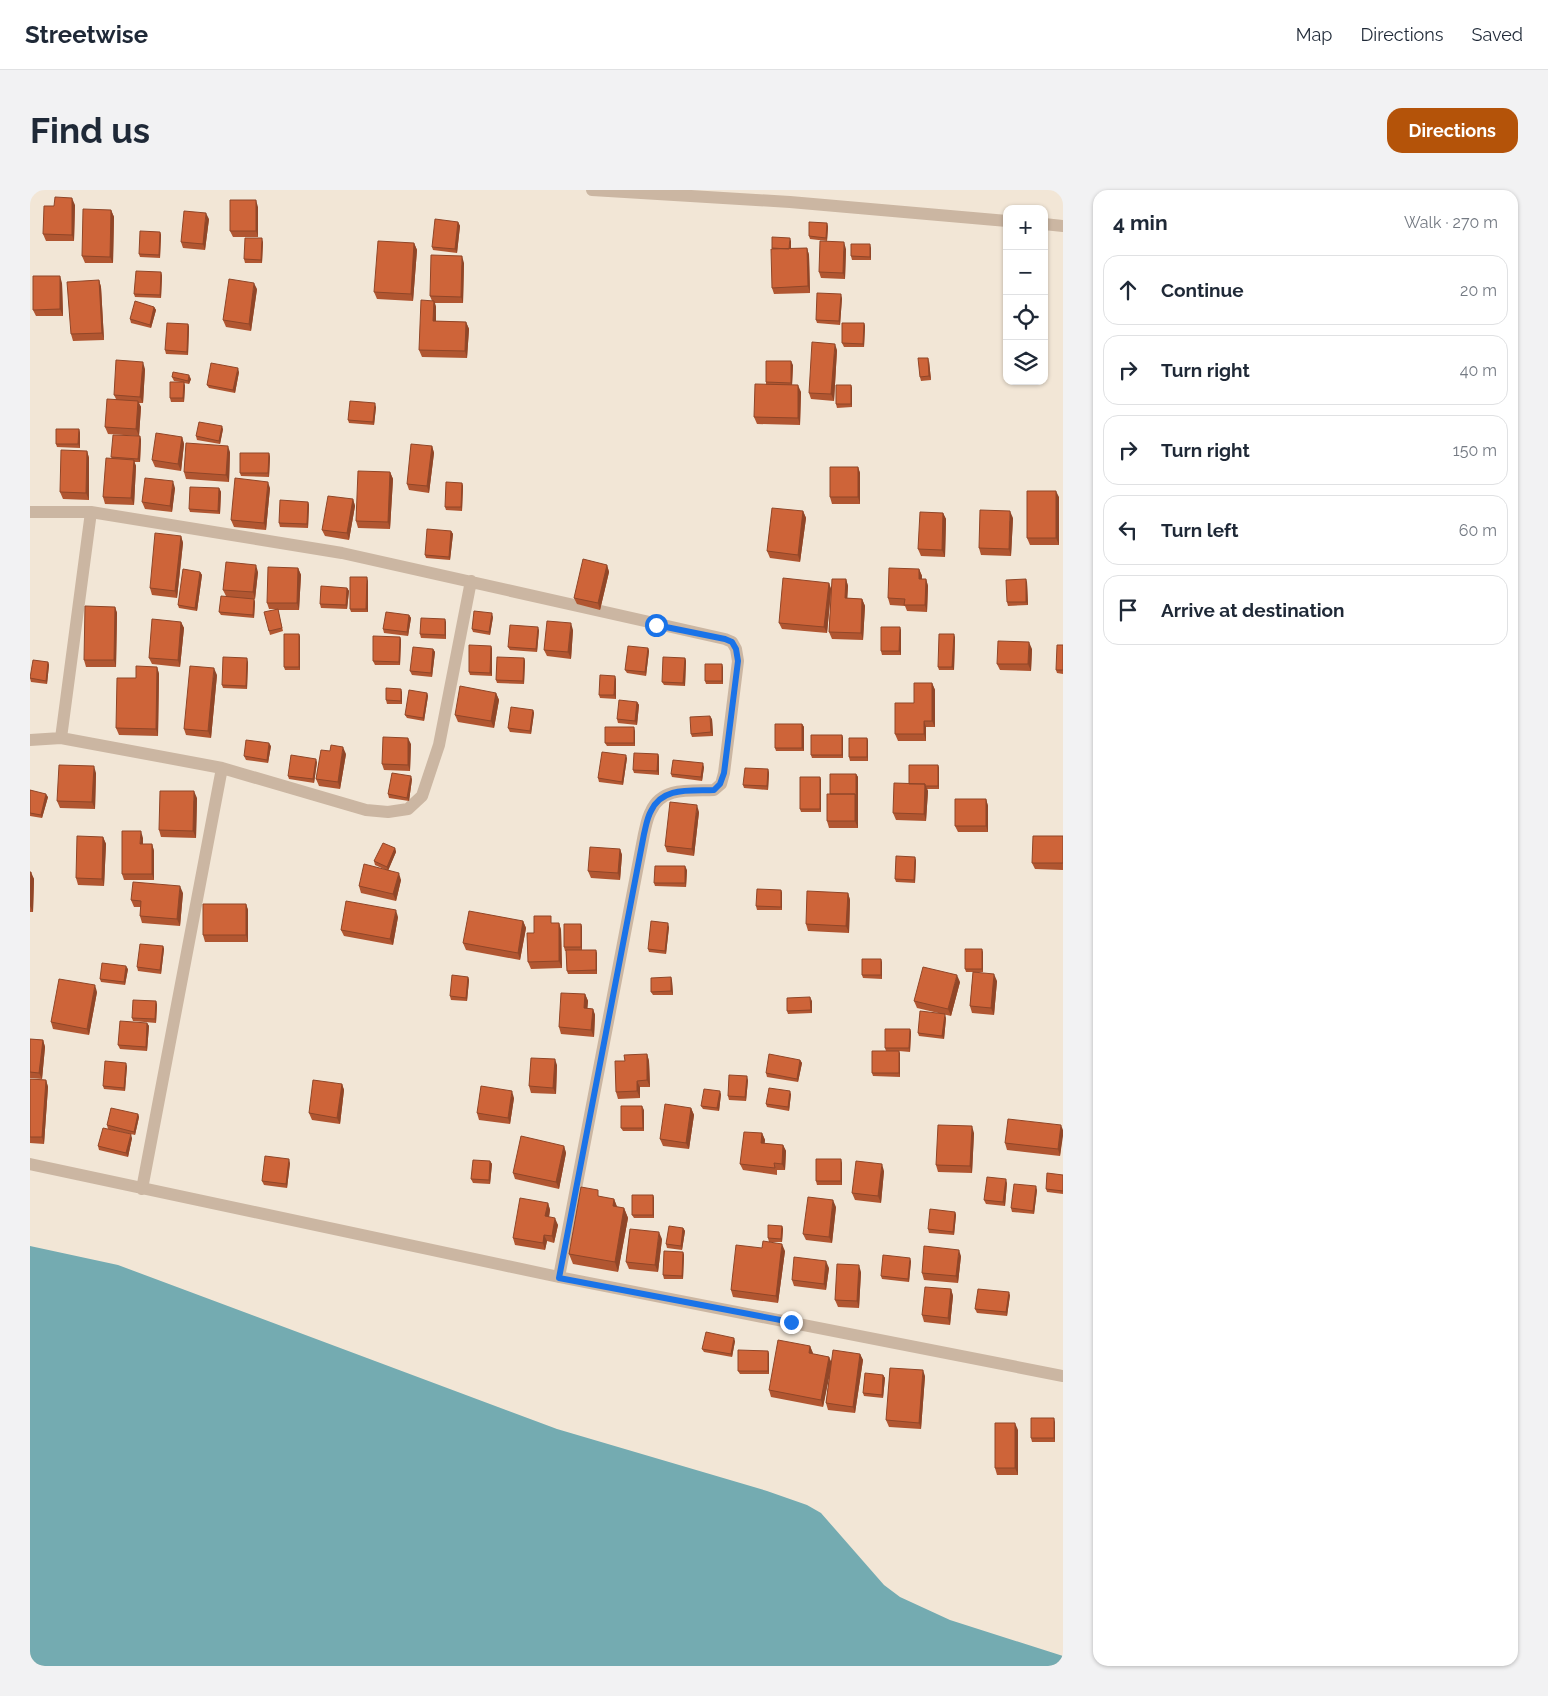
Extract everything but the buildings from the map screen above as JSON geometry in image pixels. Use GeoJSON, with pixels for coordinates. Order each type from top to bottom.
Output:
{"type":"FeatureCollection","features":[{"type":"Feature","properties":{"kind":"street"},"geometry":{"type":"LineString","coordinates":[[592,190],[790,202],[1003,221]]}},
{"type":"Feature","properties":{"kind":"street"},"geometry":{"type":"LineString","coordinates":[[1048,224],[1063,226]]}},
{"type":"Feature","properties":{"kind":"street"},"geometry":{"type":"LineString","coordinates":[[30,512],[91,512],[342,553],[732,642],[736,649],[737,672],[724,773],[720,784],[714,790],[675,791],[662,796],[651,810],[644,834],[559,1278]]}},
{"type":"Feature","properties":{"kind":"street"},"geometry":{"type":"LineString","coordinates":[[61,738],[91,512]]}},
{"type":"Feature","properties":{"kind":"street"},"geometry":{"type":"LineString","coordinates":[[30,740],[61,738],[222,768],[366,810],[388,812],[408,809],[422,796],[439,745],[471,581]]}},
{"type":"Feature","properties":{"kind":"street"},"geometry":{"type":"LineString","coordinates":[[142,1189],[222,768]]}},
{"type":"Feature","properties":{"kind":"street"},"geometry":{"type":"LineString","coordinates":[[30,1164],[559,1278],[1063,1376]]}},
{"type":"Feature","properties":{"kind":"water"},"geometry":{"type":"Polygon","coordinates":[[[30,1246],[118,1265],[557,1429],[767,1491],[807,1505],[821,1513],[884,1585],[900,1597],[950,1620],[1063,1656],[1063,1666],[30,1666],[30,1246]]]}},
{"type":"Feature","properties":{"kind":"route"},"geometry":{"type":"LineString","coordinates":[[656,625],[725,639],[732,642],[736,649],[737,672],[724,773],[720,784],[714,790],[675,791],[662,796],[651,810],[644,834],[559,1278],[791,1322]]}}]}
